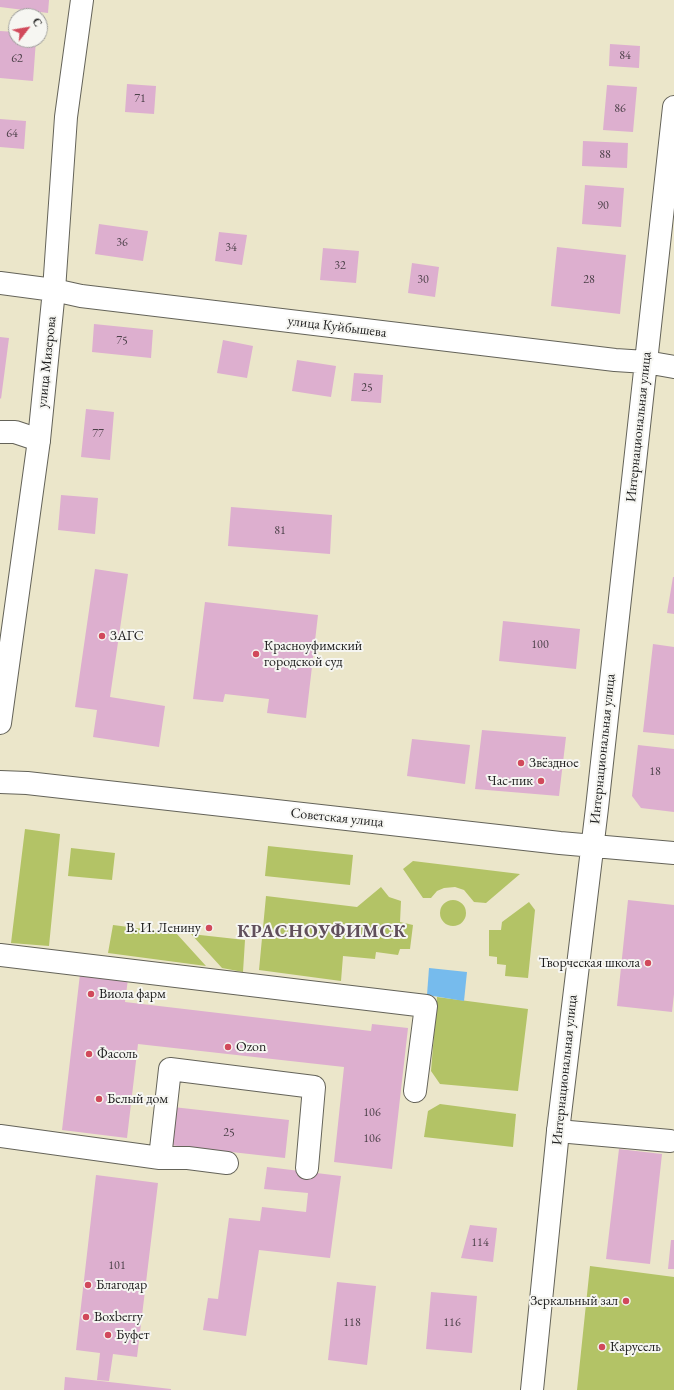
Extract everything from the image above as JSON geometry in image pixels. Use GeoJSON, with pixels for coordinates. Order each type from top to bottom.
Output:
{"type":"FeatureCollection","features":[{"type":"Feature","properties":{"kind":"main road","name":"улица Мизерова"},"geometry":{"type":"LineString","coordinates":[[0,723],[39,440],[54,290],[66,117],[82,0]]}},
{"type":"Feature","properties":{"kind":"main road","name":"Интернациональная улица"},"geometry":{"type":"LineString","coordinates":[[532,1390],[558,1130],[592,845],[674,107]]}},
{"type":"Feature","properties":{"kind":"main road","name":"улица Куйбышева"},"geometry":{"type":"LineString","coordinates":[[0,283],[54,290],[81,296],[615,360],[646,362],[674,367]]}},
{"type":"Feature","properties":{"kind":"main road"},"geometry":{"type":"LineString","coordinates":[[0,432],[16,432],[39,440]]}},
{"type":"Feature","properties":{"kind":"main road","name":"Советская улица"},"geometry":{"type":"LineString","coordinates":[[0,782],[35,784],[544,841],[674,853]]}},
{"type":"Feature","properties":{"kind":"main road"},"geometry":{"type":"LineString","coordinates":[[0,955],[426,1006],[415,1091]]}},
{"type":"Feature","properties":{"kind":"main road"},"geometry":{"type":"LineString","coordinates":[[160,1158],[170,1069],[314,1087],[307,1168]]}},
{"type":"Feature","properties":{"kind":"main road"},"geometry":{"type":"LineString","coordinates":[[558,1130],[670,1141]]}},
{"type":"Feature","properties":{"kind":"main road"},"geometry":{"type":"LineString","coordinates":[[0,1136],[160,1158],[188,1158],[227,1163]]}},
{"type":"Feature","properties":{"kind":"green space"},"geometry":{"type":"Polygon","coordinates":[[[25,829],[60,834],[49,946],[11,943],[25,829]]]}},
{"type":"Feature","properties":{"kind":"green space"},"geometry":{"type":"Polygon","coordinates":[[[268,846],[353,855],[350,885],[265,876],[268,846]]]}},
{"type":"Feature","properties":{"kind":"green space"},"geometry":{"type":"Polygon","coordinates":[[[71,848],[115,853],[112,880],[68,876],[71,848]]]}},
{"type":"Feature","properties":{"kind":"green space"},"geometry":{"type":"Polygon","coordinates":[[[413,861],[520,874],[486,903],[474,902],[464,890],[455,887],[444,888],[437,891],[431,898],[423,898],[403,869],[413,861]]]}},
{"type":"Feature","properties":{"kind":"green space"},"geometry":{"type":"Polygon","coordinates":[[[381,887],[389,897],[401,901],[400,922],[413,925],[410,949],[400,949],[398,955],[376,952],[375,959],[343,956],[341,981],[259,970],[266,896],[357,907],[381,887]]]}},
{"type":"Feature","properties":{"kind":"green space"},"geometry":{"type":"Polygon","coordinates":[[[453,900],[462,904],[466,913],[462,922],[453,926],[444,922],[440,913],[444,904],[453,900]]]}},
{"type":"Feature","properties":{"kind":"green space"},"geometry":{"type":"Polygon","coordinates":[[[529,902],[535,910],[528,978],[505,976],[506,965],[497,964],[497,957],[489,956],[489,930],[501,930],[502,922],[529,902]]]}},
{"type":"Feature","properties":{"kind":"green space"},"geometry":{"type":"Polygon","coordinates":[[[113,925],[176,933],[206,966],[108,953],[113,925]]]}},
{"type":"Feature","properties":{"kind":"green space"},"geometry":{"type":"Polygon","coordinates":[[[191,934],[245,940],[243,972],[222,968],[191,934]]]}},
{"type":"Feature","properties":{"kind":"green space"},"geometry":{"type":"Polygon","coordinates":[[[437,997],[528,1009],[518,1091],[440,1084],[431,1071],[437,997]]]}},
{"type":"Feature","properties":{"kind":"green space"},"geometry":{"type":"Polygon","coordinates":[[[440,1104],[516,1114],[513,1147],[424,1137],[428,1111],[440,1104]]]}},
{"type":"Feature","properties":{"kind":"green space"},"geometry":{"type":"Polygon","coordinates":[[[590,1266],[674,1277],[674,1390],[577,1390],[590,1266]]]}},
{"type":"Feature","properties":{"kind":"water"},"geometry":{"type":"Polygon","coordinates":[[[429,968],[467,972],[464,1001],[427,995],[429,968]]]}},
{"type":"Feature","properties":{"kind":"building"},"geometry":{"type":"Polygon","coordinates":[[[0,0],[49,0],[48,13],[48,8],[0,7],[0,0]]]}},
{"type":"Feature","properties":{"kind":"building"},"geometry":{"type":"Polygon","coordinates":[[[0,31],[8,32],[8,48],[35,48],[33,81],[0,78],[0,31]]]}},
{"type":"Feature","properties":{"kind":"building"},"geometry":{"type":"Polygon","coordinates":[[[610,44],[640,46],[639,68],[609,66],[610,44]]]}},
{"type":"Feature","properties":{"kind":"building"},"geometry":{"type":"Polygon","coordinates":[[[127,84],[156,86],[154,114],[125,112],[127,84]]]}},
{"type":"Feature","properties":{"kind":"building"},"geometry":{"type":"Polygon","coordinates":[[[607,85],[637,87],[633,132],[603,130],[607,85]]]}},
{"type":"Feature","properties":{"kind":"building"},"geometry":{"type":"Polygon","coordinates":[[[0,119],[26,121],[24,149],[0,147],[0,119]]]}},
{"type":"Feature","properties":{"kind":"building"},"geometry":{"type":"Polygon","coordinates":[[[583,141],[628,143],[627,168],[582,166],[583,141]]]}},
{"type":"Feature","properties":{"kind":"building"},"geometry":{"type":"Polygon","coordinates":[[[585,185],[624,188],[621,227],[582,224],[585,185]]]}},
{"type":"Feature","properties":{"kind":"building"},"geometry":{"type":"Polygon","coordinates":[[[99,224],[148,231],[143,261],[95,254],[99,224]]]}},
{"type":"Feature","properties":{"kind":"building"},"geometry":{"type":"Polygon","coordinates":[[[219,232],[247,235],[242,265],[215,261],[219,232]]]}},
{"type":"Feature","properties":{"kind":"building"},"geometry":{"type":"Polygon","coordinates":[[[557,247],[626,255],[620,314],[551,306],[557,247]]]}},
{"type":"Feature","properties":{"kind":"building"},"geometry":{"type":"Polygon","coordinates":[[[323,248],[359,251],[356,283],[320,280],[323,248]]]}},
{"type":"Feature","properties":{"kind":"building"},"geometry":{"type":"Polygon","coordinates":[[[412,263],[439,267],[435,297],[408,293],[412,263]]]}},
{"type":"Feature","properties":{"kind":"building"},"geometry":{"type":"Polygon","coordinates":[[[94,324],[153,330],[151,358],[92,352],[94,324]]]}},
{"type":"Feature","properties":{"kind":"building"},"geometry":{"type":"Polygon","coordinates":[[[0,337],[9,338],[1,399],[0,398],[0,337]]]}},
{"type":"Feature","properties":{"kind":"building"},"geometry":{"type":"Polygon","coordinates":[[[223,340],[253,346],[247,378],[217,373],[223,340]]]}},
{"type":"Feature","properties":{"kind":"building"},"geometry":{"type":"Polygon","coordinates":[[[297,360],[336,366],[331,397],[292,391],[297,360]]]}},
{"type":"Feature","properties":{"kind":"building"},"geometry":{"type":"Polygon","coordinates":[[[354,373],[383,375],[381,403],[351,401],[354,373]]]}},
{"type":"Feature","properties":{"kind":"building"},"geometry":{"type":"Polygon","coordinates":[[[86,409],[114,412],[110,460],[81,457],[86,409]]]}},
{"type":"Feature","properties":{"kind":"building"},"geometry":{"type":"Polygon","coordinates":[[[61,495],[98,498],[95,534],[58,530],[61,495]]]}},
{"type":"Feature","properties":{"kind":"building"},"geometry":{"type":"Polygon","coordinates":[[[231,507],[332,515],[330,554],[228,546],[231,507]]]}},
{"type":"Feature","properties":{"kind":"building","name":"ЗАГС"},"geometry":{"type":"Polygon","coordinates":[[[95,569],[128,574],[110,697],[165,706],[159,747],[93,737],[97,710],[75,707],[95,569]]]}},
{"type":"Feature","properties":{"kind":"building"},"geometry":{"type":"Polygon","coordinates":[[[674,577],[674,614],[667,613],[674,577]]]}},
{"type":"Feature","properties":{"kind":"building","name":"Красноуфимский городской суд"},"geometry":{"type":"Polygon","coordinates":[[[205,602],[318,615],[306,718],[267,713],[269,699],[225,694],[223,702],[193,699],[205,602]]]}},
{"type":"Feature","properties":{"kind":"building"},"geometry":{"type":"Polygon","coordinates":[[[503,621],[580,629],[576,669],[499,661],[503,621]]]}},
{"type":"Feature","properties":{"kind":"building"},"geometry":{"type":"Polygon","coordinates":[[[653,644],[674,647],[674,735],[643,732],[653,644]]]}},
{"type":"Feature","properties":{"kind":"building"},"geometry":{"type":"Polygon","coordinates":[[[482,730],[566,737],[559,796],[475,789],[482,730]]]}},
{"type":"Feature","properties":{"kind":"building"},"geometry":{"type":"Polygon","coordinates":[[[412,739],[470,745],[465,784],[407,776],[412,739]]]}},
{"type":"Feature","properties":{"kind":"building"},"geometry":{"type":"Polygon","coordinates":[[[638,745],[674,749],[674,812],[641,808],[632,796],[638,745]]]}},
{"type":"Feature","properties":{"kind":"building","name":"Творческая школа"},"geometry":{"type":"Polygon","coordinates":[[[628,900],[674,905],[674,994],[672,1012],[617,1006],[628,900]]]}},
{"type":"Feature","properties":{"kind":"building","name":"Белый дом"},"geometry":{"type":"Polygon","coordinates":[[[80,974],[128,979],[125,1002],[371,1031],[372,1024],[408,1028],[392,1169],[334,1162],[344,1067],[138,1044],[127,1138],[62,1130],[80,974]]]}},
{"type":"Feature","properties":{"kind":"building"},"geometry":{"type":"Polygon","coordinates":[[[173,1107],[289,1120],[285,1158],[169,1145],[173,1107]]]}},
{"type":"Feature","properties":{"kind":"building"},"geometry":{"type":"Polygon","coordinates":[[[619,1149],[662,1154],[650,1264],[606,1259],[619,1149]]]}},
{"type":"Feature","properties":{"kind":"building"},"geometry":{"type":"Polygon","coordinates":[[[267,1167],[341,1176],[330,1258],[259,1250],[246,1336],[203,1330],[208,1298],[218,1299],[229,1218],[260,1221],[262,1207],[306,1212],[308,1193],[264,1189],[267,1167]]]}},
{"type":"Feature","properties":{"kind":"building"},"geometry":{"type":"Polygon","coordinates":[[[96,1175],[158,1183],[137,1357],[113,1354],[109,1381],[97,1380],[100,1353],[76,1350],[96,1175]]]}},
{"type":"Feature","properties":{"kind":"building"},"geometry":{"type":"Polygon","coordinates":[[[470,1225],[497,1228],[493,1262],[461,1258],[470,1225]]]}},
{"type":"Feature","properties":{"kind":"building"},"geometry":{"type":"Polygon","coordinates":[[[671,1240],[674,1240],[674,1269],[668,1269],[671,1240]]]}},
{"type":"Feature","properties":{"kind":"building"},"geometry":{"type":"Polygon","coordinates":[[[337,1282],[376,1286],[367,1365],[328,1360],[337,1282]]]}},
{"type":"Feature","properties":{"kind":"building"},"geometry":{"type":"Polygon","coordinates":[[[431,1292],[477,1296],[472,1353],[426,1349],[431,1292]]]}},
{"type":"Feature","properties":{"kind":"building"},"geometry":{"type":"Polygon","coordinates":[[[65,1377],[171,1389],[171,1390],[64,1390],[65,1377]]]}},
{"type":"Feature","properties":{"kind":"place","name":"ЗАГС"},"geometry":{"type":"Point","coordinates":[102,636]}},
{"type":"Feature","properties":{"kind":"place","name":"Красноуфимский городской суд"},"geometry":{"type":"Point","coordinates":[256,654]}},
{"type":"Feature","properties":{"kind":"place","name":"Звёздное"},"geometry":{"type":"Point","coordinates":[521,763]}},
{"type":"Feature","properties":{"kind":"place","name":"Час-пик"},"geometry":{"type":"Point","coordinates":[541,781]}},
{"type":"Feature","properties":{"kind":"place","name":"В. И. Ленину"},"geometry":{"type":"Point","coordinates":[209,928]}},
{"type":"Feature","properties":{"kind":"place","name":"Творческая школа"},"geometry":{"type":"Point","coordinates":[648,963]}},
{"type":"Feature","properties":{"kind":"place","name":"Виола фарм"},"geometry":{"type":"Point","coordinates":[91,994]}},
{"type":"Feature","properties":{"kind":"place","name":"Ozon"},"geometry":{"type":"Point","coordinates":[228,1047]}},
{"type":"Feature","properties":{"kind":"place","name":"Фасоль"},"geometry":{"type":"Point","coordinates":[89,1054]}},
{"type":"Feature","properties":{"kind":"place","name":"Белый дом"},"geometry":{"type":"Point","coordinates":[99,1099]}},
{"type":"Feature","properties":{"kind":"place","name":"Благодар"},"geometry":{"type":"Point","coordinates":[88,1285]}},
{"type":"Feature","properties":{"kind":"place","name":"Зеркальный зал"},"geometry":{"type":"Point","coordinates":[626,1301]}},
{"type":"Feature","properties":{"kind":"place","name":"Boxberry"},"geometry":{"type":"Point","coordinates":[86,1317]}},
{"type":"Feature","properties":{"kind":"place","name":"Буфет"},"geometry":{"type":"Point","coordinates":[108,1335]}},
{"type":"Feature","properties":{"kind":"place","name":"Карусель"},"geometry":{"type":"Point","coordinates":[602,1347]}},
{"type":"Feature","properties":{"kind":"district","name":"КРАСНОУФИМСК"},"geometry":{"type":"Point","coordinates":[322,932]}}]}
